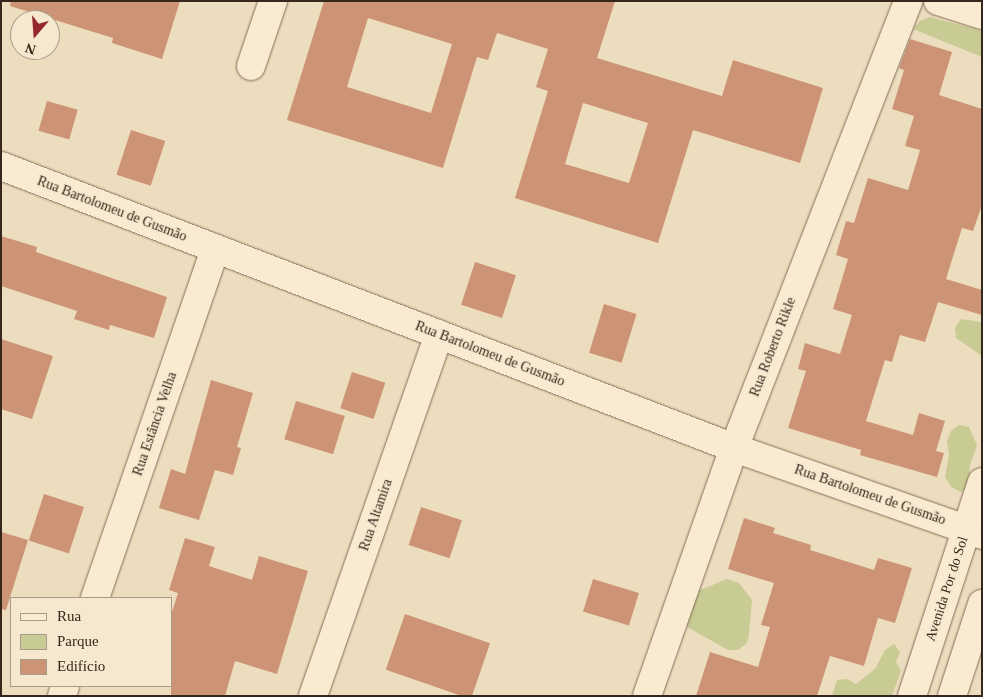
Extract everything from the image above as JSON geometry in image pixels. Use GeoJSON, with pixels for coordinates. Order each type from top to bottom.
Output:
{"type":"FeatureCollection","features":[{"type":"Feature","properties":{"kind":"street"},"geometry":{"type":"LineString","coordinates":[[251,66],[273,1]]}},
{"type":"Feature","properties":{"kind":"street","name":"Rua Roberto Rikle"},"geometry":{"type":"LineString","coordinates":[[646,696],[734,448],[908,1]]}},
{"type":"Feature","properties":{"kind":"street"},"geometry":{"type":"LineString","coordinates":[[938,1],[982,15]]}},
{"type":"Feature","properties":{"kind":"street","name":"Rua Bartolomeu de Gusmão"},"geometry":{"type":"LineString","coordinates":[[1,166],[734,448],[974,532]]}},
{"type":"Feature","properties":{"kind":"street","name":"Rua Estância Velha"},"geometry":{"type":"LineString","coordinates":[[95,597],[214,249]]}},
{"type":"Feature","properties":{"kind":"street","name":"Rua Altamira"},"geometry":{"type":"LineString","coordinates":[[313,696],[439,334]]}},
{"type":"Feature","properties":{"kind":"street","name":"Avenida Por do Sol"},"geometry":{"type":"LineString","coordinates":[[912,696],[974,532],[982,482]]}},
{"type":"Feature","properties":{"kind":"street"},"geometry":{"type":"LineString","coordinates":[[952,696],[982,604]]}},
{"type":"Feature","properties":{"kind":"green space"},"geometry":{"type":"Polygon","coordinates":[[[930,17],[982,31],[982,57],[913,29],[920,21],[930,17]]]}},
{"type":"Feature","properties":{"kind":"green space"},"geometry":{"type":"Polygon","coordinates":[[[961,319],[982,322],[982,356],[956,338],[955,328],[961,319]]]}},
{"type":"Feature","properties":{"kind":"green space"},"geometry":{"type":"Polygon","coordinates":[[[959,425],[969,427],[977,445],[970,465],[969,485],[961,492],[951,487],[945,477],[949,455],[947,441],[951,431],[959,425]]]}},
{"type":"Feature","properties":{"kind":"green space"},"geometry":{"type":"Polygon","coordinates":[[[727,579],[739,583],[752,600],[747,643],[738,650],[728,650],[687,627],[683,618],[698,591],[727,579]]]}},
{"type":"Feature","properties":{"kind":"green space"},"geometry":{"type":"Polygon","coordinates":[[[894,644],[900,652],[896,662],[901,671],[892,696],[832,696],[837,680],[847,679],[856,684],[875,669],[885,650],[894,644]]]}},
{"type":"Feature","properties":{"kind":"building"},"geometry":{"type":"Polygon","coordinates":[[[11,1],[180,1],[162,59],[112,43],[113,38],[60,22],[60,10],[23,10],[10,6],[11,1]]]}},
{"type":"Feature","properties":{"kind":"building"},"geometry":{"type":"Polygon","coordinates":[[[324,1],[615,1],[597,58],[722,96],[733,60],[823,88],[800,163],[693,130],[658,243],[515,198],[548,91],[536,87],[548,49],[497,33],[488,60],[477,57],[443,168],[287,120],[324,1]],[[368,18],[347,87],[431,113],[452,44],[368,18]],[[583,103],[565,164],[629,183],[648,123],[583,103]]]}},
{"type":"Feature","properties":{"kind":"building"},"geometry":{"type":"Polygon","coordinates":[[[910,39],[952,52],[939,95],[982,109],[982,205],[973,231],[962,228],[946,279],[982,290],[982,315],[938,302],[925,342],[900,335],[892,362],[885,360],[866,421],[913,435],[919,413],[945,421],[936,451],[944,453],[937,477],[860,455],[861,450],[788,428],[806,371],[798,369],[805,343],[840,354],[852,315],[833,309],[848,259],[836,255],[846,221],[854,223],[868,178],[908,190],[920,150],[905,146],[914,116],[892,109],[904,70],[899,68],[910,39]]]}},
{"type":"Feature","properties":{"kind":"building"},"geometry":{"type":"Polygon","coordinates":[[[47,101],[78,110],[69,140],[38,131],[47,101]]]}},
{"type":"Feature","properties":{"kind":"building"},"geometry":{"type":"Polygon","coordinates":[[[131,130],[165,141],[151,186],[116,175],[131,130]]]}},
{"type":"Feature","properties":{"kind":"building"},"geometry":{"type":"Polygon","coordinates":[[[1,236],[37,247],[36,252],[167,297],[154,338],[110,325],[109,330],[74,319],[77,311],[1,286],[1,236]]]}},
{"type":"Feature","properties":{"kind":"building"},"geometry":{"type":"Polygon","coordinates":[[[475,262],[516,275],[502,318],[461,305],[475,262]]]}},
{"type":"Feature","properties":{"kind":"building"},"geometry":{"type":"Polygon","coordinates":[[[604,304],[637,314],[622,363],[589,353],[604,304]]]}},
{"type":"Feature","properties":{"kind":"building"},"geometry":{"type":"Polygon","coordinates":[[[1,339],[53,356],[32,419],[1,409],[1,339]]]}},
{"type":"Feature","properties":{"kind":"building"},"geometry":{"type":"Polygon","coordinates":[[[352,372],[385,383],[374,419],[340,408],[352,372]]]}},
{"type":"Feature","properties":{"kind":"building"},"geometry":{"type":"Polygon","coordinates":[[[211,380],[253,393],[237,447],[241,448],[233,475],[215,470],[199,520],[159,508],[171,469],[185,474],[211,380]]]}},
{"type":"Feature","properties":{"kind":"building"},"geometry":{"type":"Polygon","coordinates":[[[296,401],[345,416],[333,454],[284,439],[296,401]]]}},
{"type":"Feature","properties":{"kind":"building"},"geometry":{"type":"Polygon","coordinates":[[[44,494],[84,507],[69,554],[29,541],[44,494]]]}},
{"type":"Feature","properties":{"kind":"building"},"geometry":{"type":"Polygon","coordinates":[[[421,507],[462,520],[450,558],[409,545],[421,507]]]}},
{"type":"Feature","properties":{"kind":"building"},"geometry":{"type":"Polygon","coordinates":[[[744,518],[775,528],[773,533],[811,545],[810,550],[874,570],[878,558],[912,568],[895,623],[878,618],[864,666],[830,656],[817,696],[696,696],[710,652],[758,667],[770,627],[761,625],[774,583],[728,569],[744,518]]]}},
{"type":"Feature","properties":{"kind":"building"},"geometry":{"type":"Polygon","coordinates":[[[1,532],[28,540],[6,610],[1,609],[1,532]]]}},
{"type":"Feature","properties":{"kind":"building"},"geometry":{"type":"Polygon","coordinates":[[[185,538],[215,547],[209,566],[252,580],[259,556],[308,571],[277,674],[235,661],[225,696],[171,696],[172,612],[178,593],[169,590],[185,538]]]}},
{"type":"Feature","properties":{"kind":"building"},"geometry":{"type":"Polygon","coordinates":[[[593,579],[639,593],[629,626],[583,612],[593,579]]]}},
{"type":"Feature","properties":{"kind":"building"},"geometry":{"type":"Polygon","coordinates":[[[405,614],[490,643],[472,696],[462,696],[386,670],[405,614]]]}}]}
